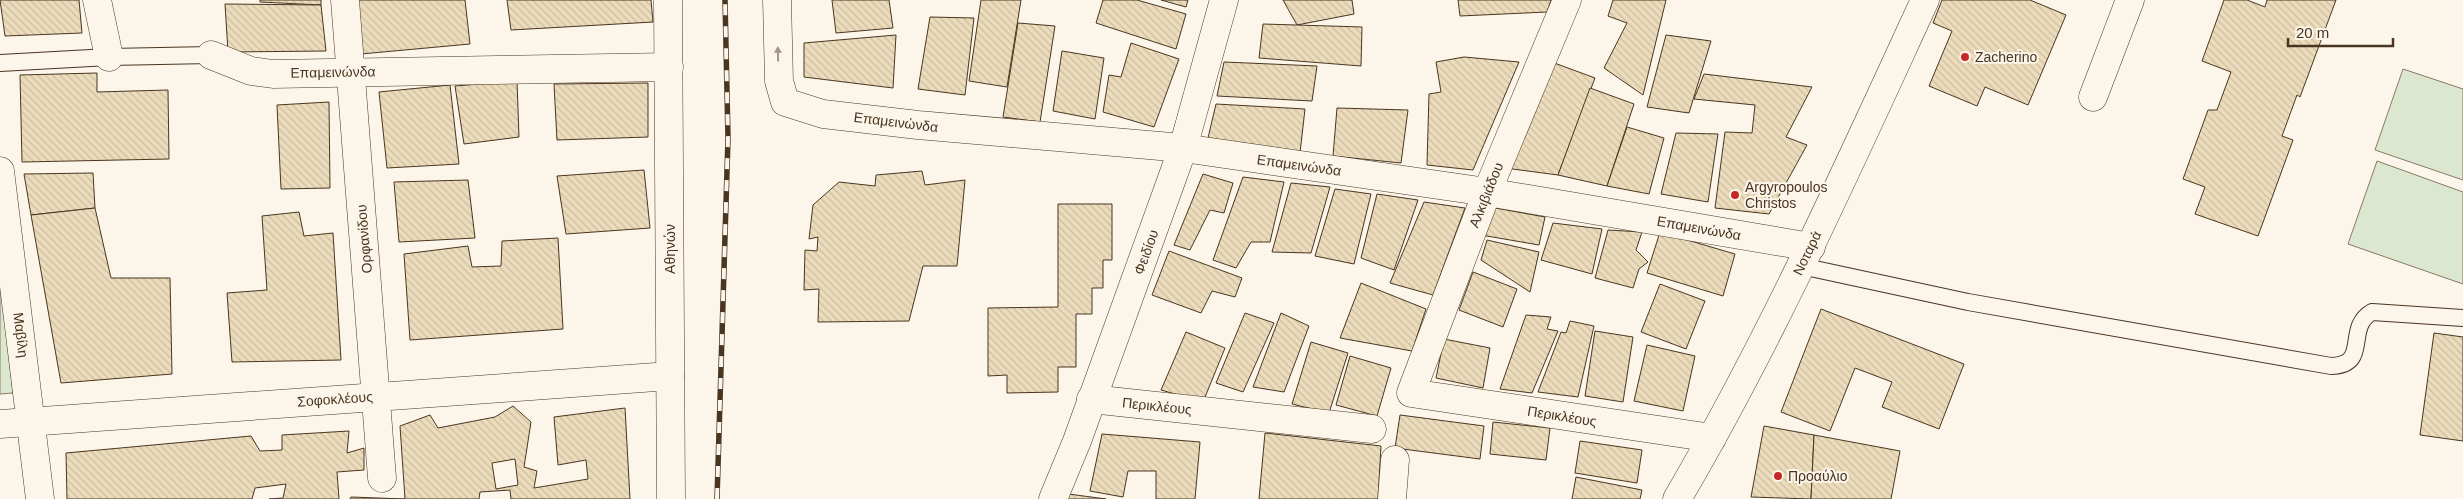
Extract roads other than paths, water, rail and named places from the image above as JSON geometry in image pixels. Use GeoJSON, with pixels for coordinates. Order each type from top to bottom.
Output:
{"type":"FeatureCollection","features":[{"type":"Feature","properties":{"kind":"street"},"geometry":{"type":"LineString","coordinates":[[97,0],[110,57]]}},
{"type":"Feature","properties":{"kind":"street","name":"Ορφανίδου"},"geometry":{"type":"LineString","coordinates":[[345,0],[382,478]]}},
{"type":"Feature","properties":{"kind":"street","name":"Αθηνών"},"geometry":{"type":"LineString","coordinates":[[668,0],[670,67],[671,499]]}},
{"type":"Feature","properties":{"kind":"street","name":"Επαμεινώνδα"},"geometry":{"type":"LineString","coordinates":[[778,0],[779,81],[785,102],[823,114],[900,123],[1183,148],[1487,192],[1806,256]]}},
{"type":"Feature","properties":{"kind":"street","name":"Φειδίου"},"geometry":{"type":"LineString","coordinates":[[1053,499],[1183,148],[1224,0]]}},
{"type":"Feature","properties":{"kind":"street","name":"Αλκιβιάδου"},"geometry":{"type":"LineString","coordinates":[[1411,393],[1487,192],[1567,0]]}},
{"type":"Feature","properties":{"kind":"street","name":"Νοταρά"},"geometry":{"type":"LineString","coordinates":[[1677,499],[1712,438],[1806,256],[1925,0]]}},
{"type":"Feature","properties":{"kind":"street"},"geometry":{"type":"LineString","coordinates":[[2093,97],[2130,0]]}},
{"type":"Feature","properties":{"kind":"street","name":"Επαμεινώνδα"},"geometry":{"type":"LineString","coordinates":[[211,55],[259,72],[670,67]]}},
{"type":"Feature","properties":{"kind":"street","name":"Μαβίλη"},"geometry":{"type":"LineString","coordinates":[[0,171],[32,421],[40,499]]}},
{"type":"Feature","properties":{"kind":"street","name":"Σοφοκλέους"},"geometry":{"type":"LineString","coordinates":[[0,424],[377,395],[670,376]]}},
{"type":"Feature","properties":{"kind":"street","name":"Περικλέους"},"geometry":{"type":"LineString","coordinates":[[1411,393],[1712,438]]}},
{"type":"Feature","properties":{"kind":"street","name":"Περικλέους"},"geometry":{"type":"LineString","coordinates":[[1091,399],[1372,429]]}},
{"type":"Feature","properties":{"kind":"street"},"geometry":{"type":"LineString","coordinates":[[1392,499],[1395,460]]}},
{"type":"Feature","properties":{"kind":"lane","name":"Επαμεινώνδα"},"geometry":{"type":"LineString","coordinates":[[0,63],[110,57],[211,55]]}},
{"type":"Feature","properties":{"kind":"lane"},"geometry":{"type":"LineString","coordinates":[[1806,256],[1968,302],[2332,366],[2341,366],[2349,362],[2354,355],[2359,323],[2372,312],[2463,318]]}},
{"type":"Feature","properties":{"kind":"railway"},"geometry":{"type":"LineString","coordinates":[[717,499],[728,138],[725,0]]}},
{"type":"Feature","properties":{"kind":"place","name":"Zacherino"},"geometry":{"type":"Point","coordinates":[1965,57]}},
{"type":"Feature","properties":{"kind":"place","name":"Argyropoulos Christos"},"geometry":{"type":"Point","coordinates":[1735,195]}},
{"type":"Feature","properties":{"kind":"place","name":"Προαύλιο"},"geometry":{"type":"Point","coordinates":[1778,476]}}]}
